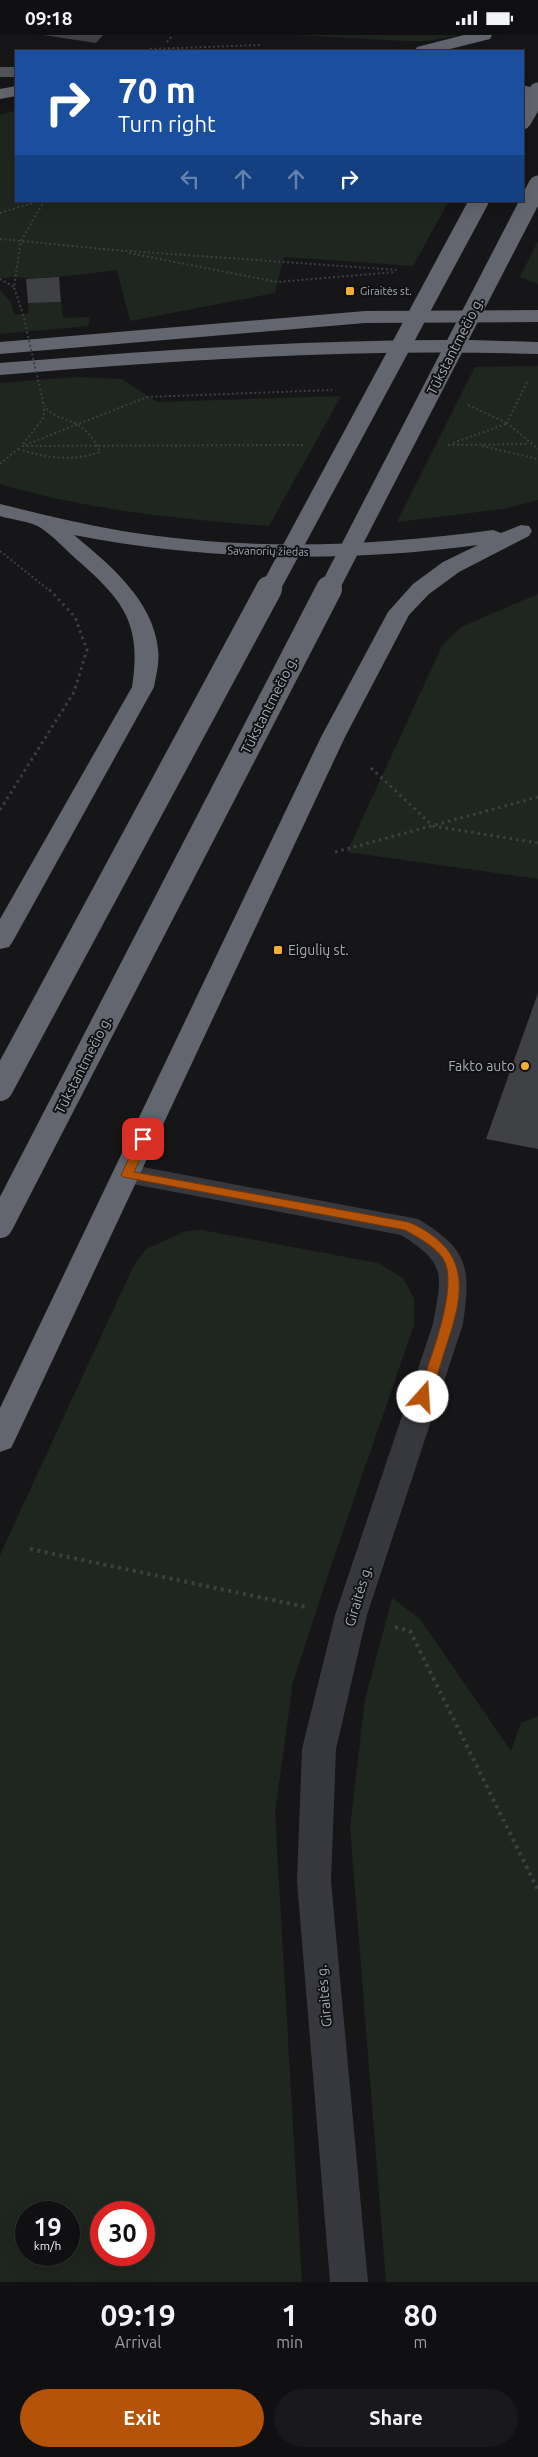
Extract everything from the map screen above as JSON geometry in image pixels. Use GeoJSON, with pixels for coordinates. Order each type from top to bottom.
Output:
{"type":"FeatureCollection","features":[{"type":"Feature","properties":{"kind":"highway"},"geometry":{"type":"LineString","coordinates":[[427,50],[484,35]]}},
{"type":"Feature","properties":{"kind":"highway"},"geometry":{"type":"LineString","coordinates":[[524,90],[538,93],[524,117]]}},
{"type":"Feature","properties":{"kind":"highway"},"geometry":{"type":"LineString","coordinates":[[0,94],[15,91]]}},
{"type":"Feature","properties":{"kind":"highway","name":"Tūkstantmečio g."},"geometry":{"type":"LineString","coordinates":[[0,1225],[538,185]]}},
{"type":"Feature","properties":{"kind":"highway"},"geometry":{"type":"LineString","coordinates":[[0,1087],[478,202]]}},
{"type":"Feature","properties":{"kind":"highway"},"geometry":{"type":"LineString","coordinates":[[0,348],[365,317],[538,316]]}},
{"type":"Feature","properties":{"kind":"highway"},"geometry":{"type":"LineString","coordinates":[[0,369],[151,356],[329,347],[420,345],[538,348]]}},
{"type":"Feature","properties":{"kind":"highway","name":"Savanorių žiedas"},"geometry":{"type":"LineString","coordinates":[[0,510],[49,524],[188,548],[244,551],[305,552],[408,548],[529,528]]}},
{"type":"Feature","properties":{"kind":"highway"},"geometry":{"type":"LineString","coordinates":[[0,941],[143,687],[147,649],[143,629],[133,607],[119,588],[49,524]]}},
{"type":"Feature","properties":{"kind":"highway"},"geometry":{"type":"LineString","coordinates":[[0,1440],[333,737],[399,613],[421,589],[451,567],[529,528]]}},
{"type":"Feature","properties":{"kind":"main road"},"geometry":{"type":"LineString","coordinates":[[0,72],[15,72]]}},
{"type":"Feature","properties":{"kind":"street","name":"Giraitės g."},"geometry":{"type":"LineString","coordinates":[[127,1175],[408,1226],[430,1239],[447,1255],[453,1269],[454,1289],[448,1324],[350,1615],[319,1749],[314,1881],[349,2282]]}},
{"type":"Feature","properties":{"kind":"path"},"geometry":{"type":"LineString","coordinates":[[167,42],[173,35]]}},
{"type":"Feature","properties":{"kind":"path"},"geometry":{"type":"LineString","coordinates":[[150,49],[261,45]]}},
{"type":"Feature","properties":{"kind":"path"},"geometry":{"type":"LineString","coordinates":[[0,213],[38,202]]}},
{"type":"Feature","properties":{"kind":"path"},"geometry":{"type":"LineString","coordinates":[[0,464],[22,446],[44,417],[44,406],[14,287],[21,241],[41,202]]}},
{"type":"Feature","properties":{"kind":"path"},"geometry":{"type":"LineString","coordinates":[[0,239],[114,250],[406,271],[277,282],[114,250]]}},
{"type":"Feature","properties":{"kind":"path"},"geometry":{"type":"LineString","coordinates":[[0,279],[14,287]]}},
{"type":"Feature","properties":{"kind":"path"},"geometry":{"type":"LineString","coordinates":[[22,446],[147,397],[333,390]]}},
{"type":"Feature","properties":{"kind":"path"},"geometry":{"type":"LineString","coordinates":[[462,403],[507,423],[529,444],[538,449]]}},
{"type":"Feature","properties":{"kind":"path"},"geometry":{"type":"LineString","coordinates":[[18,449],[54,460],[73,460],[100,452],[99,447],[79,425],[53,417],[44,406]]}},
{"type":"Feature","properties":{"kind":"path"},"geometry":{"type":"LineString","coordinates":[[450,445],[507,423],[513,412]]}},
{"type":"Feature","properties":{"kind":"path"},"geometry":{"type":"LineString","coordinates":[[477,444],[538,459]]}},
{"type":"Feature","properties":{"kind":"path"},"geometry":{"type":"LineString","coordinates":[[440,445],[529,444]]}},
{"type":"Feature","properties":{"kind":"path"},"geometry":{"type":"LineString","coordinates":[[22,446],[313,445]]}},
{"type":"Feature","properties":{"kind":"path"},"geometry":{"type":"LineString","coordinates":[[0,551],[44,584],[75,617],[87,649],[74,692],[0,810]]}},
{"type":"Feature","properties":{"kind":"path"},"geometry":{"type":"LineString","coordinates":[[371,768],[433,826],[538,843]]}},
{"type":"Feature","properties":{"kind":"path"},"geometry":{"type":"LineString","coordinates":[[335,852],[538,797]]}},
{"type":"Feature","properties":{"kind":"path"},"geometry":{"type":"LineString","coordinates":[[30,1549],[289,1605],[350,1615],[410,1631],[538,1890]]}},
{"type":"Feature","properties":{"kind":"shaded area"},"geometry":{"type":"Polygon","coordinates":[[[296,35],[461,35],[427,41],[404,41],[296,35]]]}},
{"type":"Feature","properties":{"kind":"shaded area"},"geometry":{"type":"Polygon","coordinates":[[[15,110],[15,202],[448,202],[413,266],[284,257],[275,293],[130,321],[117,270],[59,277],[9,277],[0,279],[0,115],[15,110]]]}},
{"type":"Feature","properties":{"kind":"shaded area"},"geometry":{"type":"Polygon","coordinates":[[[538,241],[538,284],[520,277],[538,241]]]}},
{"type":"Feature","properties":{"kind":"shaded area"},"geometry":{"type":"Polygon","coordinates":[[[0,290],[10,301],[15,315],[29,313],[28,303],[61,302],[63,318],[90,317],[88,326],[0,334],[0,290]]]}},
{"type":"Feature","properties":{"kind":"shaded area"},"geometry":{"type":"Polygon","coordinates":[[[538,366],[538,500],[503,509],[397,522],[475,367],[538,366]]]}},
{"type":"Feature","properties":{"kind":"shaded area"},"geometry":{"type":"Polygon","coordinates":[[[76,377],[122,379],[157,402],[341,396],[269,526],[201,520],[99,507],[66,501],[0,484],[0,383],[76,377]]]}},
{"type":"Feature","properties":{"kind":"shaded area"},"geometry":{"type":"Polygon","coordinates":[[[538,594],[538,879],[347,852],[442,646],[461,627],[538,594]]]}},
{"type":"Feature","properties":{"kind":"shaded area"},"geometry":{"type":"Polygon","coordinates":[[[202,1230],[378,1263],[403,1278],[414,1299],[414,1325],[293,1682],[275,1813],[302,2282],[0,2282],[0,1555],[133,1267],[146,1249],[186,1231],[202,1230]]]}},
{"type":"Feature","properties":{"kind":"shaded area"},"geometry":{"type":"Polygon","coordinates":[[[392,1598],[420,1619],[511,1751],[521,1723],[538,1716],[538,2282],[386,2282],[350,1827],[365,1700],[392,1598]]]}},
{"type":"Feature","properties":{"kind":"building"},"geometry":{"type":"Polygon","coordinates":[[[43,35],[103,35],[96,43],[43,35]]]}},
{"type":"Feature","properties":{"kind":"building"},"geometry":{"type":"Polygon","coordinates":[[[59,277],[61,302],[28,303],[26,279],[59,277]]]}},
{"type":"Feature","properties":{"kind":"building","name":"Fakto auto"},"geometry":{"type":"Polygon","coordinates":[[[538,993],[538,1149],[486,1139],[538,993]]]}},
{"type":"Feature","properties":{"kind":"place","name":"Giraitės st."},"geometry":{"type":"Point","coordinates":[350,291]}},
{"type":"Feature","properties":{"kind":"place","name":"Eigulių st."},"geometry":{"type":"Point","coordinates":[278,950]}},
{"type":"Feature","properties":{"kind":"place","name":"Fakto auto"},"geometry":{"type":"Point","coordinates":[525,1066]}},
{"type":"Feature","properties":{"kind":"route"},"geometry":{"type":"LineString","coordinates":[[143,1139],[127,1175],[382,1220],[408,1226],[430,1239],[447,1255],[453,1269],[454,1289],[448,1324],[423,1397]]}}]}
